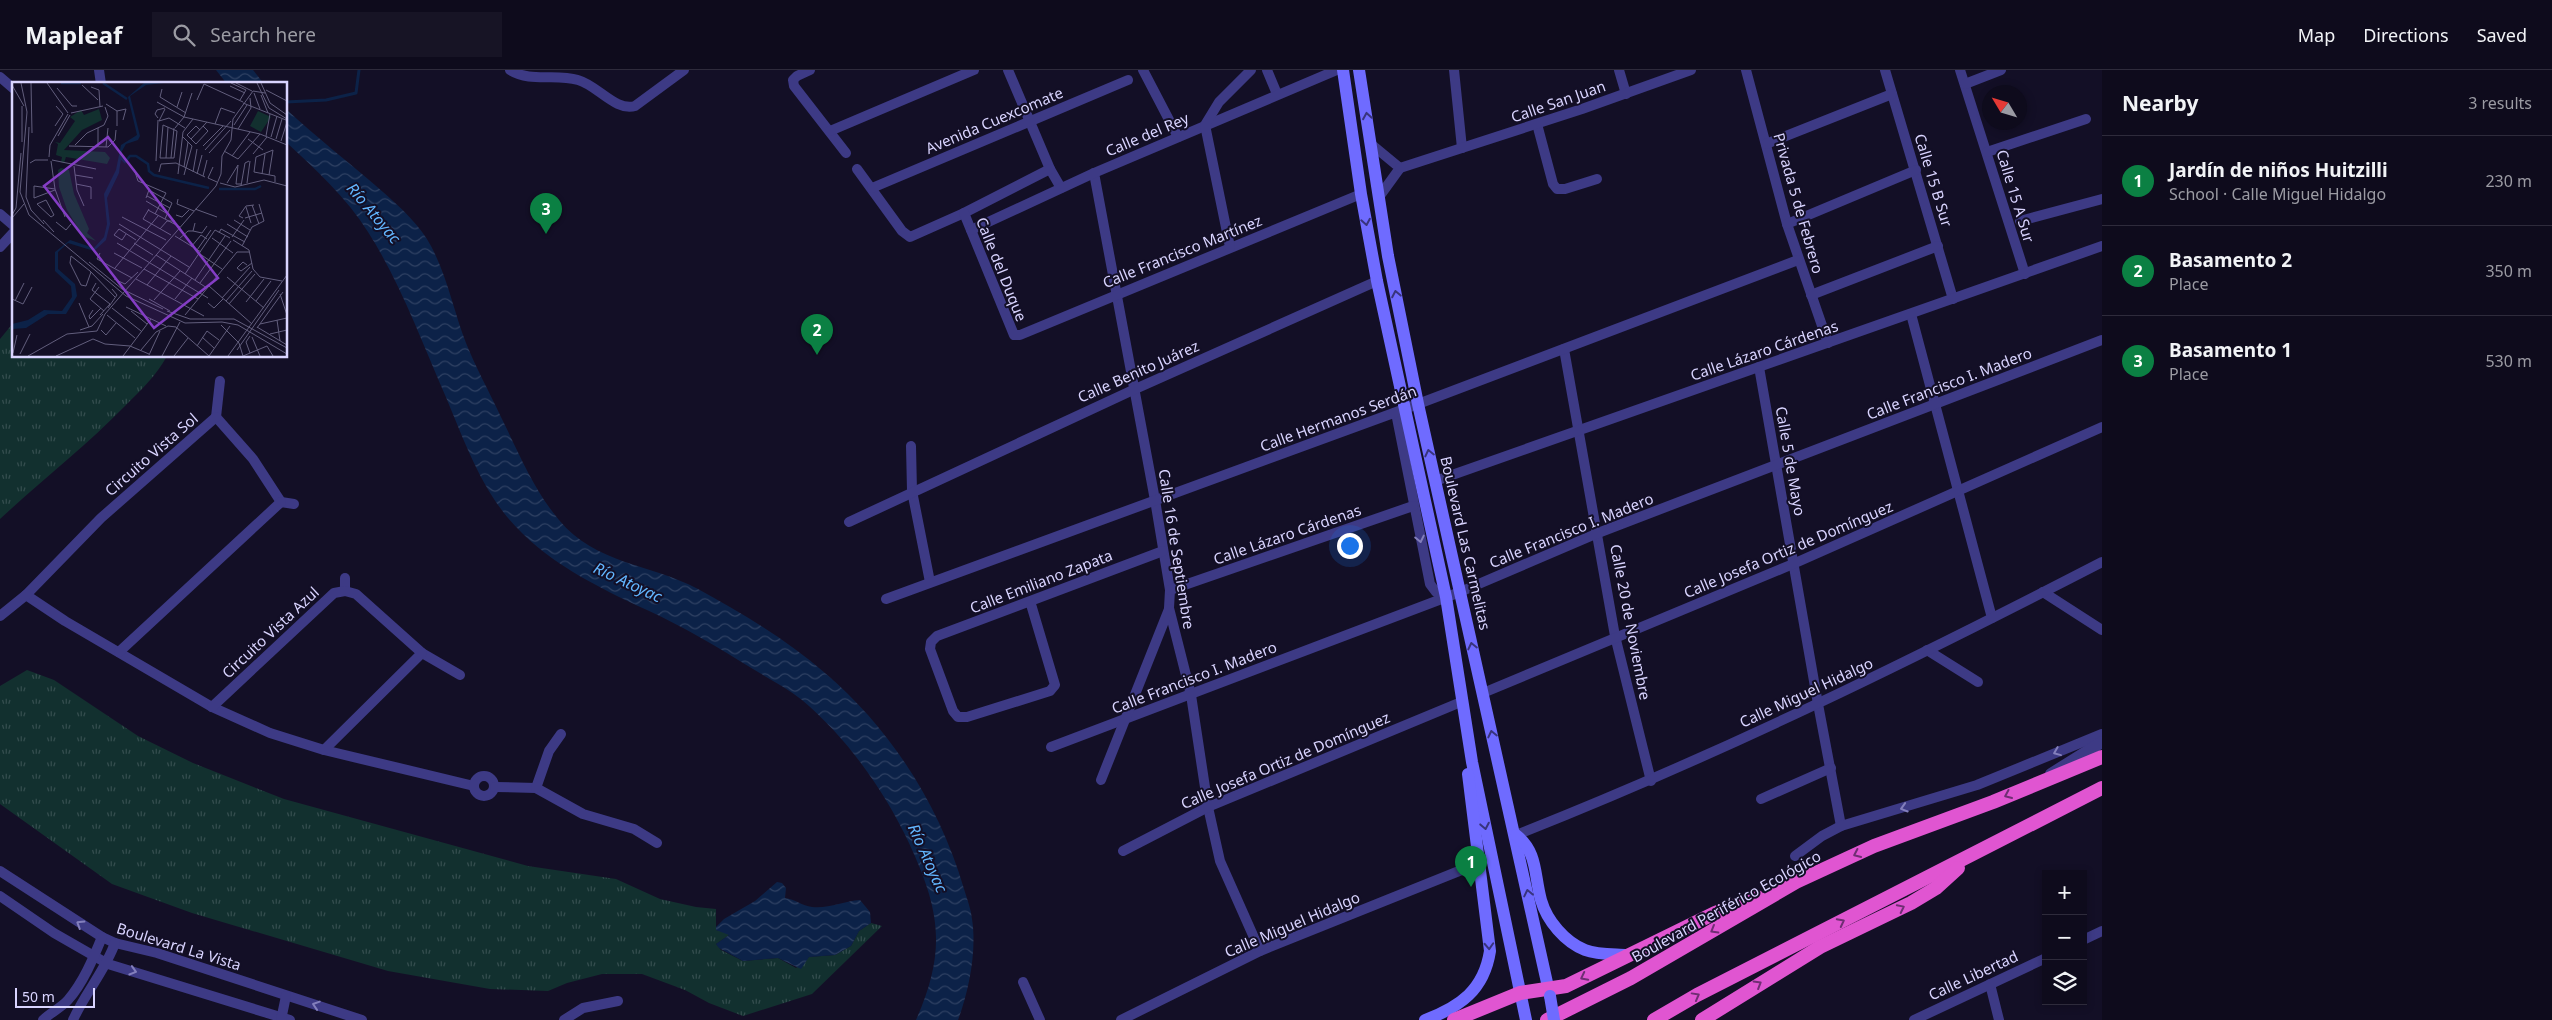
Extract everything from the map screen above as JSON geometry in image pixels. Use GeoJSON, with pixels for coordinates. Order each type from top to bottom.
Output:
{"type":"FeatureCollection","features":[{"type":"Feature","properties":{"kind":"highway","name":"Boulevard Periférico Ecológico"},"geometry":{"type":"LineString","coordinates":[[1547,1020],[1631,978],[1796,882],[1874,846],[1993,802],[2102,756]]}},
{"type":"Feature","properties":{"kind":"highway"},"geometry":{"type":"LineString","coordinates":[[1654,1020],[1698,995],[2100,792]]}},
{"type":"Feature","properties":{"kind":"highway"},"geometry":{"type":"LineString","coordinates":[[1702,1020],[1820,948],[1936,888],[1972,855]]}},
{"type":"Feature","properties":{"kind":"highway"},"geometry":{"type":"LineString","coordinates":[[1454,1020],[1521,997],[1549,992],[1566,986],[1715,913],[1796,882]]}},
{"type":"Feature","properties":{"kind":"main road","name":"Boulevard Las Carmelitas"},"geometry":{"type":"LineString","coordinates":[[1343,70],[1361,194],[1377,281],[1446,597],[1461,702],[1472,762],[1526,1020]]}},
{"type":"Feature","properties":{"kind":"main road","name":"Boulevard Las Carmelitas"},"geometry":{"type":"LineString","coordinates":[[1359,70],[1388,256],[1418,404],[1516,835],[1554,1020]]}},
{"type":"Feature","properties":{"kind":"main road"},"geometry":{"type":"LineString","coordinates":[[1425,1020],[1454,1006],[1473,991],[1484,977],[1490,951],[1467,779],[1472,762]]}},
{"type":"Feature","properties":{"kind":"main road"},"geometry":{"type":"LineString","coordinates":[[1516,835],[1529,847],[1533,857],[1541,900],[1556,928],[1570,941],[1586,950],[1627,955]]}},
{"type":"Feature","properties":{"kind":"street"},"geometry":{"type":"LineString","coordinates":[[510,70],[528,77],[563,77],[578,80],[592,85],[622,106],[628,108],[635,106],[684,70]]}},
{"type":"Feature","properties":{"kind":"street"},"geometry":{"type":"LineString","coordinates":[[810,70],[793,80],[798,92],[846,153]]}},
{"type":"Feature","properties":{"kind":"street"},"geometry":{"type":"LineString","coordinates":[[830,131],[974,70]]}},
{"type":"Feature","properties":{"kind":"street"},"geometry":{"type":"LineString","coordinates":[[1008,70],[1060,188]]}},
{"type":"Feature","properties":{"kind":"street"},"geometry":{"type":"LineString","coordinates":[[1143,70],[1178,137]]}},
{"type":"Feature","properties":{"kind":"street"},"geometry":{"type":"LineString","coordinates":[[1230,247],[1205,125],[1219,102],[1251,70]]}},
{"type":"Feature","properties":{"kind":"street"},"geometry":{"type":"LineString","coordinates":[[1267,70],[1277,94]]}},
{"type":"Feature","properties":{"kind":"street","name":"Calle del Rey"},"geometry":{"type":"LineString","coordinates":[[971,230],[1094,173],[1336,70]]}},
{"type":"Feature","properties":{"kind":"street"},"geometry":{"type":"LineString","coordinates":[[1454,70],[1462,148]]}},
{"type":"Feature","properties":{"kind":"street"},"geometry":{"type":"LineString","coordinates":[[1619,70],[1626,94]]}},
{"type":"Feature","properties":{"kind":"street","name":"Calle San Juan"},"geometry":{"type":"LineString","coordinates":[[1400,168],[1537,124],[1691,70]]}},
{"type":"Feature","properties":{"kind":"street","name":"Privada 5 de Febrero"},"geometry":{"type":"LineString","coordinates":[[1746,70],[1787,224],[1828,343]]}},
{"type":"Feature","properties":{"kind":"street","name":"Calle 15 B Sur"},"geometry":{"type":"LineString","coordinates":[[1885,70],[1953,299]]}},
{"type":"Feature","properties":{"kind":"street","name":"Calle 15 A Sur"},"geometry":{"type":"LineString","coordinates":[[1960,70],[2025,274]]}},
{"type":"Feature","properties":{"kind":"street"},"geometry":{"type":"LineString","coordinates":[[1965,84],[2001,70]]}},
{"type":"Feature","properties":{"kind":"street"},"geometry":{"type":"LineString","coordinates":[[0,77],[12,87]]}},
{"type":"Feature","properties":{"kind":"street","name":"Avenida Cuexcomate"},"geometry":{"type":"LineString","coordinates":[[872,188],[1128,80]]}},
{"type":"Feature","properties":{"kind":"street"},"geometry":{"type":"LineString","coordinates":[[1766,144],[1892,94]]}},
{"type":"Feature","properties":{"kind":"street"},"geometry":{"type":"LineString","coordinates":[[1987,152],[2086,119]]}},
{"type":"Feature","properties":{"kind":"street"},"geometry":{"type":"LineString","coordinates":[[1537,124],[1553,184],[1557,189],[1565,189],[1597,179]]}},
{"type":"Feature","properties":{"kind":"street"},"geometry":{"type":"LineString","coordinates":[[1371,144],[1400,168],[1379,197]]}},
{"type":"Feature","properties":{"kind":"street"},"geometry":{"type":"LineString","coordinates":[[856,169],[872,188],[902,231],[910,237],[964,213],[1050,169]]}},
{"type":"Feature","properties":{"kind":"street"},"geometry":{"type":"LineString","coordinates":[[1787,224],[1916,170]]}},
{"type":"Feature","properties":{"kind":"street","name":"Calle 16 de Septiembre"},"geometry":{"type":"LineString","coordinates":[[1094,173],[1155,500],[1170,590],[1169,608],[1191,695],[1208,808],[1220,861],[1260,951]]}},
{"type":"Feature","properties":{"kind":"street","name":"Calle Francisco Martínez"},"geometry":{"type":"LineString","coordinates":[[1014,335],[1361,194]]}},
{"type":"Feature","properties":{"kind":"street"},"geometry":{"type":"LineString","coordinates":[[2020,221],[2102,199]]}},
{"type":"Feature","properties":{"kind":"street","name":"Calle del Duque"},"geometry":{"type":"LineString","coordinates":[[964,213],[1010,331],[1014,335]]}},
{"type":"Feature","properties":{"kind":"street"},"geometry":{"type":"LineString","coordinates":[[0,214],[12,224]]}},
{"type":"Feature","properties":{"kind":"street"},"geometry":{"type":"LineString","coordinates":[[0,247],[12,234]]}},
{"type":"Feature","properties":{"kind":"street"},"geometry":{"type":"LineString","coordinates":[[1811,295],[1938,246]]}},
{"type":"Feature","properties":{"kind":"street","name":"Calle Lázaro Cárdenas"},"geometry":{"type":"LineString","coordinates":[[1435,481],[2102,246]]}},
{"type":"Feature","properties":{"kind":"street","name":"Calle Hermanos Serdán"},"geometry":{"type":"LineString","coordinates":[[886,599],[1418,404],[1798,260]]}},
{"type":"Feature","properties":{"kind":"street","name":"Calle Benito Juárez"},"geometry":{"type":"LineString","coordinates":[[849,522],[912,491],[1133,390],[1377,281]]}},
{"type":"Feature","properties":{"kind":"street"},"geometry":{"type":"LineString","coordinates":[[1911,314],[1957,493],[1992,618]]}},
{"type":"Feature","properties":{"kind":"street","name":"Calle Francisco I. Madero"},"geometry":{"type":"LineString","coordinates":[[1051,747],[1460,592],[1598,533],[2102,340]]}},
{"type":"Feature","properties":{"kind":"street","name":"Calle 20 de Noviembre"},"geometry":{"type":"LineString","coordinates":[[1564,349],[1616,636],[1651,781]]}},
{"type":"Feature","properties":{"kind":"street","name":"Calle 5 de Mayo"},"geometry":{"type":"LineString","coordinates":[[1759,367],[1778,464],[1818,704],[1841,826]]}},
{"type":"Feature","properties":{"kind":"street"},"geometry":{"type":"LineString","coordinates":[[216,417],[220,381]]}},
{"type":"Feature","properties":{"kind":"street","name":"Boulevard Las Carmelitas"},"geometry":{"type":"LineString","coordinates":[[1405,408],[1397,418],[1413,506],[1430,584],[1436,592],[1446,597]]}},
{"type":"Feature","properties":{"kind":"street","name":"Circuito Vista Sol"},"geometry":{"type":"LineString","coordinates":[[0,616],[26,595],[101,518],[216,417],[253,459],[281,502]]}},
{"type":"Feature","properties":{"kind":"street","name":"Calle Josefa Ortiz de Domínguez"},"geometry":{"type":"LineString","coordinates":[[1483,693],[1616,636],[1794,564],[2102,427]]}},
{"type":"Feature","properties":{"kind":"street"},"geometry":{"type":"LineString","coordinates":[[911,446],[912,491],[930,582]]}},
{"type":"Feature","properties":{"kind":"street"},"geometry":{"type":"LineString","coordinates":[[119,652],[281,502],[294,504]]}},
{"type":"Feature","properties":{"kind":"street","name":"Calle Lázaro Cárdenas"},"geometry":{"type":"LineString","coordinates":[[1170,590],[1413,506]]}},
{"type":"Feature","properties":{"kind":"street","name":"Calle Emiliano Zapata"},"geometry":{"type":"LineString","coordinates":[[1030,601],[1055,686],[1050,691],[967,718],[958,717],[953,711],[930,649],[931,642],[937,636],[1030,601],[1163,551]]}},
{"type":"Feature","properties":{"kind":"street","name":"Calle Miguel Hidalgo"},"geometry":{"type":"LineString","coordinates":[[1516,835],[1651,781],[1818,704],[2102,562]]}},
{"type":"Feature","properties":{"kind":"street"},"geometry":{"type":"LineString","coordinates":[[345,578],[345,591],[356,594],[422,653],[460,674]]}},
{"type":"Feature","properties":{"kind":"street","name":"Circuito Vista Azul"},"geometry":{"type":"LineString","coordinates":[[212,707],[334,593],[345,591]]}},
{"type":"Feature","properties":{"kind":"street"},"geometry":{"type":"LineString","coordinates":[[2044,592],[2102,630]]}},
{"type":"Feature","properties":{"kind":"street"},"geometry":{"type":"LineString","coordinates":[[26,595],[212,707],[270,733],[324,750],[474,786],[477,794],[486,797],[493,792],[495,787],[536,788],[583,814],[634,829],[657,843]]}},
{"type":"Feature","properties":{"kind":"street"},"geometry":{"type":"LineString","coordinates":[[1101,780],[1169,608]]}},
{"type":"Feature","properties":{"kind":"street"},"geometry":{"type":"LineString","coordinates":[[1927,650],[1978,682]]}},
{"type":"Feature","properties":{"kind":"street"},"geometry":{"type":"LineString","coordinates":[[324,750],[422,653]]}},
{"type":"Feature","properties":{"kind":"street","name":"Calle Josefa Ortiz de Domínguez"},"geometry":{"type":"LineString","coordinates":[[1123,851],[1208,808],[1461,702]]}},
{"type":"Feature","properties":{"kind":"street"},"geometry":{"type":"LineString","coordinates":[[536,788],[549,751],[561,734]]}},
{"type":"Feature","properties":{"kind":"street"},"geometry":{"type":"LineString","coordinates":[[1795,856],[1822,836],[1841,826],[1977,785],[2102,734]]}},
{"type":"Feature","properties":{"kind":"street","name":"Boulevard Periférico Ecológico"},"geometry":{"type":"LineString","coordinates":[[2036,783],[2102,742]]}},
{"type":"Feature","properties":{"kind":"street"},"geometry":{"type":"LineString","coordinates":[[1761,799],[1831,768]]}},
{"type":"Feature","properties":{"kind":"street","name":"Calle Miguel Hidalgo"},"geometry":{"type":"LineString","coordinates":[[1121,1020],[1260,951],[1479,863]]}},
{"type":"Feature","properties":{"kind":"street","name":"Boulevard La Vista"},"geometry":{"type":"LineString","coordinates":[[0,871],[102,938],[157,953],[362,1020]]}},
{"type":"Feature","properties":{"kind":"street"},"geometry":{"type":"LineString","coordinates":[[0,896],[94,957],[108,964],[285,1019],[286,996]]}},
{"type":"Feature","properties":{"kind":"street"},"geometry":{"type":"LineString","coordinates":[[2087,938],[2102,931]]}},
{"type":"Feature","properties":{"kind":"street"},"geometry":{"type":"LineString","coordinates":[[73,1020],[78,995],[102,938]]}},
{"type":"Feature","properties":{"kind":"street"},"geometry":{"type":"LineString","coordinates":[[44,1020],[52,1011],[78,995],[108,964],[116,943]]}},
{"type":"Feature","properties":{"kind":"street","name":"Calle Libertad"},"geometry":{"type":"LineString","coordinates":[[1914,1020],[2042,960]]}},
{"type":"Feature","properties":{"kind":"street"},"geometry":{"type":"LineString","coordinates":[[1023,982],[1040,1020]]}},
{"type":"Feature","properties":{"kind":"street"},"geometry":{"type":"LineString","coordinates":[[1990,984],[2000,1020]]}},
{"type":"Feature","properties":{"kind":"street"},"geometry":{"type":"LineString","coordinates":[[564,1020],[583,1008],[618,1001]]}},
{"type":"Feature","properties":{"kind":"green space"},"geometry":{"type":"Polygon","coordinates":[[[12,324],[12,358],[166,358],[148,382],[110,421],[0,519],[0,339],[12,324]]]}},
{"type":"Feature","properties":{"kind":"green space"},"geometry":{"type":"Polygon","coordinates":[[[27,670],[54,680],[138,736],[193,763],[284,799],[528,866],[616,879],[660,899],[696,907],[716,909],[716,930],[728,933],[729,935],[716,944],[721,950],[743,961],[778,958],[796,968],[809,957],[835,955],[851,946],[859,931],[871,923],[882,926],[812,994],[743,1016],[709,1003],[685,990],[642,974],[602,974],[567,983],[548,991],[490,989],[388,971],[192,913],[112,884],[0,804],[0,686],[27,670]]]}},
{"type":"Feature","properties":{"kind":"water"},"geometry":{"type":"Polygon","coordinates":[[[216,70],[253,70],[262,82],[225,82],[216,70]]]}},
{"type":"Feature","properties":{"kind":"water","name":"Río Atoyac"},"geometry":{"type":"Polygon","coordinates":[[[288,111],[397,204],[427,238],[442,269],[466,343],[526,469],[541,496],[573,535],[606,555],[662,574],[698,589],[748,617],[780,638],[825,673],[849,695],[892,744],[927,799],[941,828],[954,858],[971,912],[973,957],[966,996],[958,1020],[916,1020],[926,995],[936,951],[936,930],[933,910],[928,889],[909,843],[888,804],[863,766],[834,731],[802,700],[688,631],[588,581],[551,558],[518,529],[494,500],[478,471],[410,312],[380,251],[351,208],[320,174],[288,144],[288,111]]]}},
{"type":"Feature","properties":{"kind":"water"},"geometry":{"type":"Polygon","coordinates":[[[777,882],[782,883],[786,888],[785,898],[808,906],[824,907],[860,900],[870,912],[871,923],[859,931],[851,946],[835,955],[809,957],[801,969],[778,958],[743,961],[719,948],[716,944],[729,935],[716,930],[716,927],[724,919],[755,901],[777,882]]]}},
{"type":"Feature","properties":{"kind":"waterway"},"geometry":{"type":"LineString","coordinates":[[288,102],[326,100],[356,93],[359,70]]}},
{"type":"Feature","properties":{"kind":"place","name":"Basamento 1"},"geometry":{"type":"Point","coordinates":[546,234]}},
{"type":"Feature","properties":{"kind":"place","name":"Basamento 2"},"geometry":{"type":"Point","coordinates":[817,355]}},
{"type":"Feature","properties":{"kind":"place","name":"Jardín de niños Huitzilli"},"geometry":{"type":"Point","coordinates":[1471,887]}}]}
